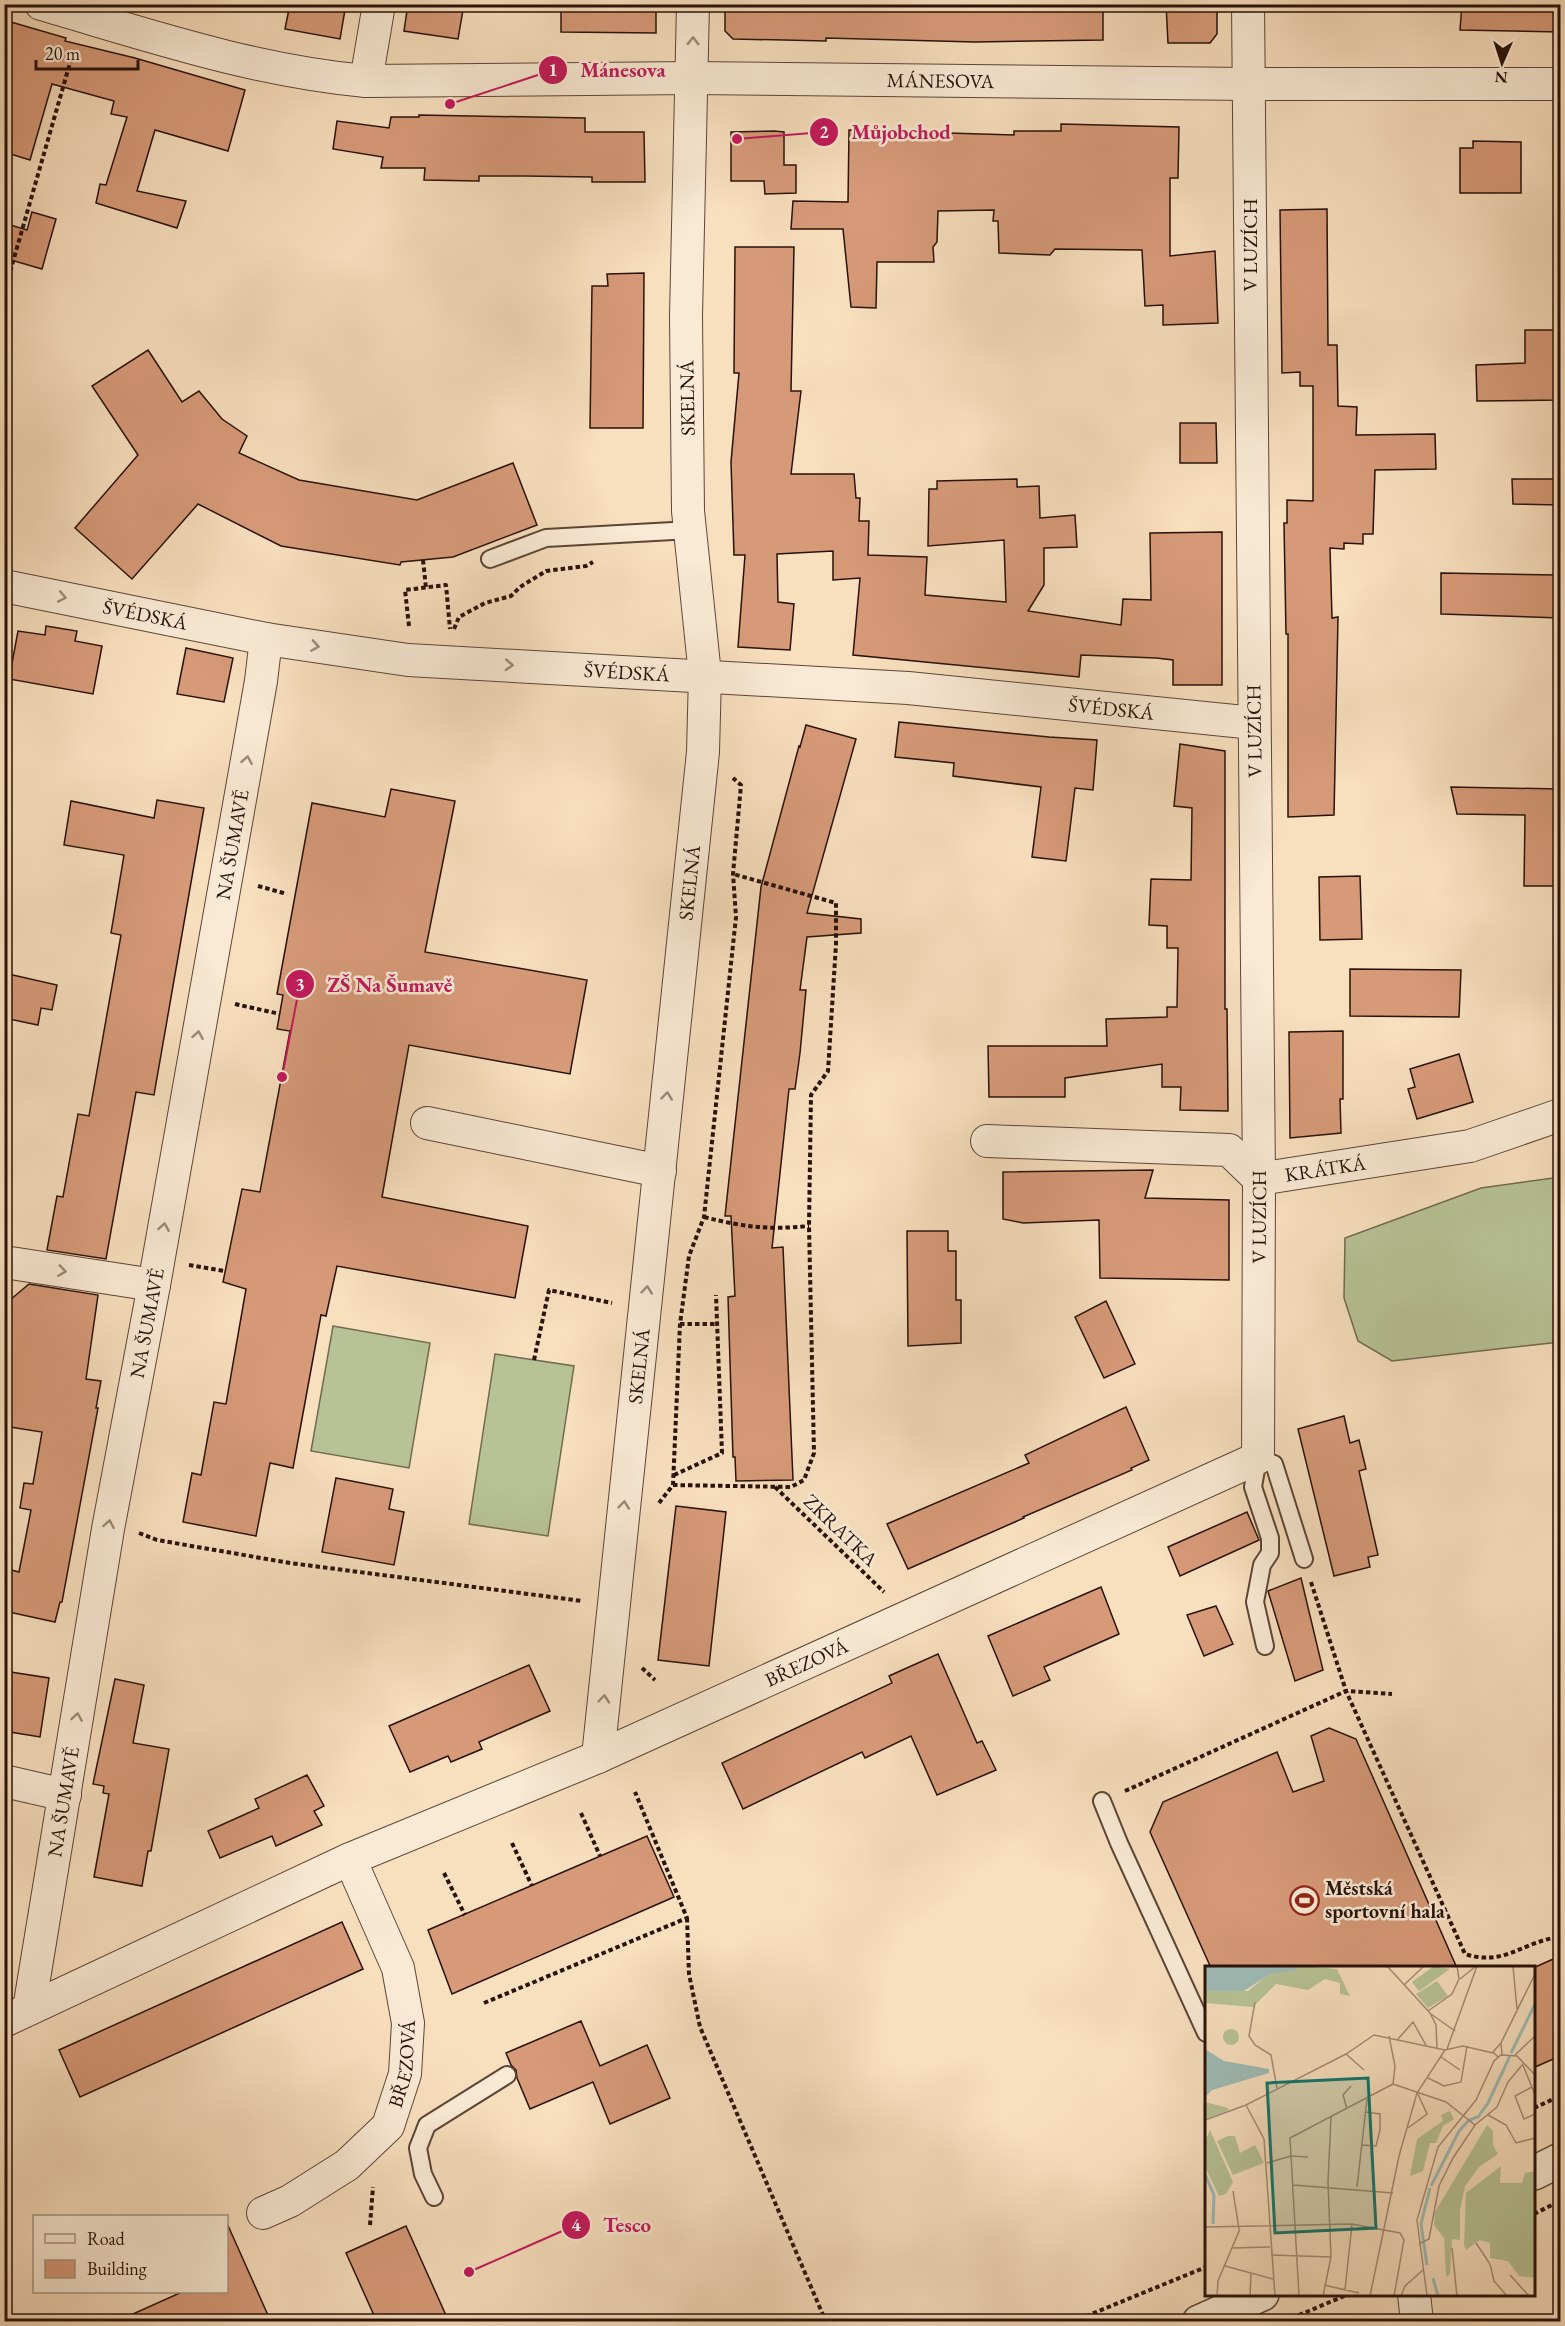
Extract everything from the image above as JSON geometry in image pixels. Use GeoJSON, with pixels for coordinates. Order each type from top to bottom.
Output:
{"type":"FeatureCollection","features":[{"type":"Feature","properties":{"kind":"street","name":"MÁNESOVA"},"geometry":{"type":"LineString","coordinates":[[41,4],[276,69],[366,81],[692,78],[1249,84],[1560,84]]}},
{"type":"Feature","properties":{"kind":"street"},"geometry":{"type":"LineString","coordinates":[[366,81],[379,4]]}},
{"type":"Feature","properties":{"kind":"street","name":"SKELNÁ"},"geometry":{"type":"LineString","coordinates":[[598,1757],[703,752],[705,675],[688,511],[686,316],[693,4]]}},
{"type":"Feature","properties":{"kind":"street","name":"V LUZÍCH"},"geometry":{"type":"LineString","coordinates":[[1248,4],[1259,1179],[1258,1458]]}},
{"type":"Feature","properties":{"kind":"street","name":"ŠVÉDSKÁ"},"geometry":{"type":"LineString","coordinates":[[4,586],[266,639],[408,660],[908,688],[1254,723]]}},
{"type":"Feature","properties":{"kind":"street","name":"NA ŠUMAVĚ"},"geometry":{"type":"LineString","coordinates":[[17,2015],[65,1795],[108,1528],[154,1285],[261,681],[266,639]]}},
{"type":"Feature","properties":{"kind":"street","name":"KRÁTKÁ"},"geometry":{"type":"LineString","coordinates":[[987,1141],[1228,1150],[1259,1179],[1470,1146],[1560,1115]]}},
{"type":"Feature","properties":{"kind":"street"},"geometry":{"type":"LineString","coordinates":[[427,1123],[660,1171]]}},
{"type":"Feature","properties":{"kind":"street"},"geometry":{"type":"LineString","coordinates":[[4,1262],[154,1285]]}},
{"type":"Feature","properties":{"kind":"street","name":"BŘEZOVÁ"},"geometry":{"type":"LineString","coordinates":[[17,2015],[350,1859],[598,1757],[1258,1458]]}},
{"type":"Feature","properties":{"kind":"street"},"geometry":{"type":"LineString","coordinates":[[4,1781],[65,1795]]}},
{"type":"Feature","properties":{"kind":"street","name":"BŘEZOVÁ"},"geometry":{"type":"LineString","coordinates":[[263,2213],[290,2201],[347,2165],[388,2126],[405,2074],[408,2023],[398,1968],[350,1859]]}},
{"type":"Feature","properties":{"kind":"street"},"geometry":{"type":"LineString","coordinates":[[1535,2172],[1560,2160]]}},
{"type":"Feature","properties":{"kind":"street"},"geometry":{"type":"LineString","coordinates":[[1199,2322],[1260,2296]]}},
{"type":"Feature","properties":{"kind":"street"},"geometry":{"type":"LineString","coordinates":[[1414,2296],[1417,2322]]}},
{"type":"Feature","properties":{"kind":"lane"},"geometry":{"type":"LineString","coordinates":[[490,559],[546,538],[691,530]]}},
{"type":"Feature","properties":{"kind":"lane"},"geometry":{"type":"LineString","coordinates":[[1265,1646],[1255,1602],[1262,1565],[1270,1553],[1270,1538],[1253,1487],[1258,1458],[1274,1464],[1304,1559]]}},
{"type":"Feature","properties":{"kind":"lane"},"geometry":{"type":"LineString","coordinates":[[1102,1801],[1205,2031]]}},
{"type":"Feature","properties":{"kind":"lane"},"geometry":{"type":"LineString","coordinates":[[434,2197],[423,2174],[418,2148],[427,2125],[507,2075]]}},
{"type":"Feature","properties":{"kind":"path"},"geometry":{"type":"LineString","coordinates":[[4,293],[74,46]]}},
{"type":"Feature","properties":{"kind":"path"},"geometry":{"type":"LineString","coordinates":[[410,635],[405,590],[446,585],[451,639],[459,617],[484,603],[511,596],[520,587],[546,571],[586,566],[595,561],[596,535]]}},
{"type":"Feature","properties":{"kind":"path"},"geometry":{"type":"LineString","coordinates":[[423,560],[426,588]]}},
{"type":"Feature","properties":{"kind":"path"},"geometry":{"type":"LineString","coordinates":[[733,874],[836,903],[836,944],[828,1071],[812,1095],[809,1226],[814,1453],[804,1480],[791,1487],[673,1485],[680,1324],[689,1256],[704,1217],[736,917],[733,874]]}},
{"type":"Feature","properties":{"kind":"path"},"geometry":{"type":"LineString","coordinates":[[249,883],[287,894]]}},
{"type":"Feature","properties":{"kind":"path"},"geometry":{"type":"LineString","coordinates":[[229,1003],[280,1014]]}},
{"type":"Feature","properties":{"kind":"path"},"geometry":{"type":"LineString","coordinates":[[704,1217],[746,1227],[781,1229],[809,1226]]}},
{"type":"Feature","properties":{"kind":"path"},"geometry":{"type":"LineString","coordinates":[[183,1264],[225,1271]]}},
{"type":"Feature","properties":{"kind":"path"},"geometry":{"type":"LineString","coordinates":[[534,1360],[549,1290],[645,1309]]}},
{"type":"Feature","properties":{"kind":"path"},"geometry":{"type":"LineString","coordinates":[[674,1474],[722,1453],[716,1295]]}},
{"type":"Feature","properties":{"kind":"path"},"geometry":{"type":"LineString","coordinates":[[680,1324],[717,1324]]}},
{"type":"Feature","properties":{"kind":"path","name":"ZKRATKA"},"geometry":{"type":"LineString","coordinates":[[774,1487],[887,1594]]}},
{"type":"Feature","properties":{"kind":"path"},"geometry":{"type":"LineString","coordinates":[[136,1532],[158,1540],[290,1563],[612,1606]]}},
{"type":"Feature","properties":{"kind":"path"},"geometry":{"type":"LineString","coordinates":[[1304,1559],[1346,1691],[1465,1954],[1475,1958],[1494,1959],[1545,1939],[1560,1937]]}},
{"type":"Feature","properties":{"kind":"path"},"geometry":{"type":"LineString","coordinates":[[1102,1801],[1346,1691],[1392,1694]]}},
{"type":"Feature","properties":{"kind":"path"},"geometry":{"type":"LineString","coordinates":[[635,1792],[687,1918],[689,1974],[700,2027],[826,2322]]}},
{"type":"Feature","properties":{"kind":"path"},"geometry":{"type":"LineString","coordinates":[[581,1813],[600,1856]]}},
{"type":"Feature","properties":{"kind":"path"},"geometry":{"type":"LineString","coordinates":[[512,1843],[532,1886]]}},
{"type":"Feature","properties":{"kind":"path"},"geometry":{"type":"LineString","coordinates":[[444,1873],[465,1915]]}},
{"type":"Feature","properties":{"kind":"path"},"geometry":{"type":"LineString","coordinates":[[484,2003],[687,1918]]}},
{"type":"Feature","properties":{"kind":"path"},"geometry":{"type":"LineString","coordinates":[[1535,2107],[1560,2096]]}},
{"type":"Feature","properties":{"kind":"path"},"geometry":{"type":"LineString","coordinates":[[1535,2213],[1560,2201]]}},
{"type":"Feature","properties":{"kind":"path"},"geometry":{"type":"LineString","coordinates":[[1072,2322],[1205,2267]]}},
{"type":"Feature","properties":{"kind":"path"},"geometry":{"type":"LineString","coordinates":[[1284,2322],[1346,2296]]}},
{"type":"Feature","properties":{"kind":"green space"},"geometry":{"type":"Polygon","coordinates":[[[1560,1177],[1560,1342],[1392,1361],[1358,1341],[1344,1298],[1345,1238],[1481,1188],[1560,1177]]]}},
{"type":"Feature","properties":{"kind":"green space"},"geometry":{"type":"Polygon","coordinates":[[[333,1326],[430,1343],[409,1468],[311,1451],[333,1326]]]}},
{"type":"Feature","properties":{"kind":"green space"},"geometry":{"type":"Polygon","coordinates":[[[495,1354],[574,1366],[548,1536],[469,1524],[495,1354]]]}},
{"type":"Feature","properties":{"kind":"building"},"geometry":{"type":"Polygon","coordinates":[[[290,4],[346,4],[340,39],[285,29],[290,4]]]}},
{"type":"Feature","properties":{"kind":"building"},"geometry":{"type":"Polygon","coordinates":[[[408,4],[464,4],[458,39],[404,31],[408,4]]]}},
{"type":"Feature","properties":{"kind":"building"},"geometry":{"type":"Polygon","coordinates":[[[561,4],[656,4],[656,33],[561,32],[561,4]]]}},
{"type":"Feature","properties":{"kind":"building"},"geometry":{"type":"Polygon","coordinates":[[[725,4],[1103,4],[1103,40],[975,42],[826,38],[826,41],[733,39],[725,31],[725,4]]]}},
{"type":"Feature","properties":{"kind":"building"},"geometry":{"type":"Polygon","coordinates":[[[1166,4],[1217,4],[1217,34],[1210,43],[1168,43],[1166,4]]]}},
{"type":"Feature","properties":{"kind":"building"},"geometry":{"type":"Polygon","coordinates":[[[1462,4],[1560,4],[1560,32],[1460,30],[1462,4]]]}},
{"type":"Feature","properties":{"kind":"building"},"geometry":{"type":"Polygon","coordinates":[[[4,20],[66,38],[65,41],[135,58],[245,90],[228,151],[155,130],[137,191],[186,201],[177,228],[96,203],[100,184],[106,185],[127,117],[111,114],[114,101],[52,84],[30,160],[4,152],[4,20]]]}},
{"type":"Feature","properties":{"kind":"building"},"geometry":{"type":"Polygon","coordinates":[[[419,115],[585,118],[585,132],[644,132],[645,182],[592,182],[592,177],[524,176],[479,176],[479,181],[424,180],[425,168],[381,168],[383,157],[333,149],[337,121],[389,128],[391,117],[419,117],[419,115]]]}},
{"type":"Feature","properties":{"kind":"building"},"geometry":{"type":"Polygon","coordinates":[[[1061,124],[1179,127],[1178,178],[1170,178],[1170,256],[1215,251],[1218,323],[1163,325],[1163,305],[1145,306],[1142,250],[1055,249],[1050,255],[999,253],[998,221],[993,221],[994,210],[938,211],[937,242],[933,247],[934,262],[877,262],[876,308],[851,307],[843,229],[791,229],[793,201],[848,202],[849,130],[1014,135],[1014,131],[1061,131],[1061,124]]]}},
{"type":"Feature","properties":{"kind":"building"},"geometry":{"type":"Polygon","coordinates":[[[731,132],[784,132],[784,165],[796,165],[796,193],[765,194],[764,181],[731,181],[731,132]]]}},
{"type":"Feature","properties":{"kind":"building"},"geometry":{"type":"Polygon","coordinates":[[[1473,141],[1521,142],[1521,193],[1460,193],[1460,148],[1473,148],[1473,141]]]}},
{"type":"Feature","properties":{"kind":"building"},"geometry":{"type":"Polygon","coordinates":[[[1327,209],[1328,345],[1337,345],[1338,406],[1357,407],[1356,435],[1435,434],[1436,469],[1375,470],[1373,534],[1363,534],[1363,544],[1344,543],[1344,549],[1330,548],[1332,618],[1338,617],[1334,815],[1288,817],[1288,634],[1286,634],[1284,523],[1287,523],[1287,500],[1313,501],[1313,386],[1300,386],[1300,372],[1282,373],[1280,210],[1327,209]]]}},
{"type":"Feature","properties":{"kind":"building"},"geometry":{"type":"Polygon","coordinates":[[[32,212],[56,219],[42,269],[4,258],[4,223],[27,230],[32,212]]]}},
{"type":"Feature","properties":{"kind":"building"},"geometry":{"type":"Polygon","coordinates":[[[735,247],[794,247],[791,391],[801,391],[791,474],[854,474],[856,498],[860,498],[859,521],[869,521],[868,555],[927,557],[925,595],[1006,602],[1004,540],[928,546],[929,489],[937,489],[937,481],[1017,479],[1017,487],[1039,486],[1040,518],[1075,515],[1077,547],[1044,548],[1044,585],[1028,611],[1121,625],[1123,599],[1151,600],[1150,533],[1222,532],[1222,685],[1173,685],[1173,660],[1156,658],[1081,655],[1079,677],[853,655],[860,578],[833,580],[833,551],[777,554],[778,602],[794,604],[790,650],[738,647],[745,555],[734,555],[731,462],[739,373],[734,373],[735,247]]]}},
{"type":"Feature","properties":{"kind":"building"},"geometry":{"type":"Polygon","coordinates":[[[644,273],[643,428],[590,428],[592,286],[608,286],[607,274],[644,273]]]}},
{"type":"Feature","properties":{"kind":"building"},"geometry":{"type":"Polygon","coordinates":[[[1525,330],[1560,330],[1560,400],[1477,401],[1476,365],[1525,363],[1525,330]]]}},
{"type":"Feature","properties":{"kind":"building"},"geometry":{"type":"Polygon","coordinates":[[[148,350],[182,402],[199,391],[222,419],[247,436],[239,453],[299,480],[417,500],[513,463],[537,525],[453,557],[401,562],[400,565],[281,546],[198,504],[132,579],[75,528],[138,455],[92,386],[148,350]]]}},
{"type":"Feature","properties":{"kind":"building"},"geometry":{"type":"Polygon","coordinates":[[[1180,423],[1216,423],[1217,463],[1180,463],[1180,423]]]}},
{"type":"Feature","properties":{"kind":"building"},"geometry":{"type":"Polygon","coordinates":[[[1512,479],[1560,479],[1560,505],[1513,504],[1512,479]]]}},
{"type":"Feature","properties":{"kind":"building"},"geometry":{"type":"Polygon","coordinates":[[[1441,573],[1560,575],[1560,618],[1441,614],[1441,573]]]}},
{"type":"Feature","properties":{"kind":"building"},"geometry":{"type":"Polygon","coordinates":[[[46,626],[77,631],[75,641],[102,646],[93,694],[9,679],[18,631],[45,635],[46,626]]]}},
{"type":"Feature","properties":{"kind":"building"},"geometry":{"type":"Polygon","coordinates":[[[186,648],[233,658],[224,702],[177,694],[186,648]]]}},
{"type":"Feature","properties":{"kind":"building"},"geometry":{"type":"Polygon","coordinates":[[[899,722],[1097,740],[1093,790],[1075,788],[1066,861],[1032,857],[1041,787],[953,776],[954,763],[895,757],[899,722]]]}},
{"type":"Feature","properties":{"kind":"building"},"geometry":{"type":"Polygon","coordinates":[[[806,725],[856,739],[807,913],[861,919],[861,933],[807,937],[800,990],[806,990],[800,1053],[795,1089],[789,1089],[772,1248],[783,1247],[793,1480],[736,1481],[735,1457],[733,1457],[728,1297],[735,1296],[731,1216],[725,1216],[761,887],[806,725]]]}},
{"type":"Feature","properties":{"kind":"building"},"geometry":{"type":"Polygon","coordinates":[[[1180,744],[1225,751],[1225,1009],[1227,1009],[1228,1111],[1180,1110],[1181,1087],[1162,1087],[1162,1064],[1065,1078],[1065,1097],[989,1097],[988,1046],[1107,1046],[1106,1019],[1167,1017],[1167,1007],[1177,1007],[1178,948],[1167,948],[1167,926],[1149,925],[1151,879],[1191,880],[1192,808],[1174,806],[1180,744]]]}},
{"type":"Feature","properties":{"kind":"building"},"geometry":{"type":"Polygon","coordinates":[[[1451,787],[1559,789],[1554,850],[1560,850],[1560,886],[1524,886],[1525,815],[1457,814],[1451,787]]]}},
{"type":"Feature","properties":{"kind":"building"},"geometry":{"type":"Polygon","coordinates":[[[391,789],[455,801],[425,952],[587,980],[570,1074],[409,1045],[382,1197],[528,1226],[515,1298],[337,1266],[326,1316],[321,1315],[293,1468],[270,1463],[256,1536],[183,1522],[192,1473],[201,1475],[214,1402],[226,1404],[246,1289],[223,1282],[242,1189],[260,1192],[290,1031],[277,1029],[283,995],[277,994],[312,803],[385,817],[391,789]]]}},
{"type":"Feature","properties":{"kind":"building"},"geometry":{"type":"Polygon","coordinates":[[[157,800],[204,808],[154,1095],[136,1092],[106,1259],[47,1250],[57,1196],[63,1197],[78,1114],[89,1116],[121,935],[111,933],[124,855],[64,845],[71,801],[154,818],[157,800]]]}},
{"type":"Feature","properties":{"kind":"building"},"geometry":{"type":"Polygon","coordinates":[[[1360,876],[1362,939],[1320,940],[1319,877],[1360,876]]]}},
{"type":"Feature","properties":{"kind":"building"},"geometry":{"type":"Polygon","coordinates":[[[1350,969],[1461,970],[1459,1017],[1350,1016],[1350,969]]]}},
{"type":"Feature","properties":{"kind":"building"},"geometry":{"type":"Polygon","coordinates":[[[4,973],[57,985],[52,1010],[41,1008],[38,1025],[4,1018],[4,973]]]}},
{"type":"Feature","properties":{"kind":"building"},"geometry":{"type":"Polygon","coordinates":[[[1343,1031],[1341,1133],[1290,1138],[1289,1032],[1343,1031]]]}},
{"type":"Feature","properties":{"kind":"building"},"geometry":{"type":"Polygon","coordinates":[[[1459,1054],[1473,1102],[1417,1119],[1408,1089],[1415,1087],[1410,1069],[1459,1054]]]}},
{"type":"Feature","properties":{"kind":"building"},"geometry":{"type":"Polygon","coordinates":[[[1153,1170],[1145,1198],[1229,1200],[1229,1280],[1100,1278],[1099,1220],[1023,1223],[1003,1219],[1003,1172],[1153,1170]]]}},
{"type":"Feature","properties":{"kind":"building"},"geometry":{"type":"Polygon","coordinates":[[[907,1231],[948,1231],[948,1251],[956,1251],[956,1300],[961,1300],[961,1343],[908,1346],[907,1231]]]}},
{"type":"Feature","properties":{"kind":"building"},"geometry":{"type":"Polygon","coordinates":[[[29,1284],[98,1295],[86,1379],[101,1381],[96,1408],[98,1408],[62,1602],[60,1602],[55,1622],[4,1611],[4,1568],[19,1572],[31,1510],[20,1508],[24,1483],[33,1484],[42,1432],[4,1426],[4,1305],[29,1284]]]}},
{"type":"Feature","properties":{"kind":"building"},"geometry":{"type":"Polygon","coordinates":[[[1106,1301],[1135,1364],[1104,1378],[1075,1317],[1106,1301]]]}},
{"type":"Feature","properties":{"kind":"building"},"geometry":{"type":"Polygon","coordinates":[[[1126,1407],[1149,1460],[1131,1468],[1132,1470],[908,1569],[887,1524],[1029,1463],[1025,1455],[1126,1407]]]}},
{"type":"Feature","properties":{"kind":"building"},"geometry":{"type":"Polygon","coordinates":[[[1344,1416],[1350,1443],[1359,1440],[1366,1469],[1359,1471],[1378,1555],[1368,1557],[1370,1567],[1334,1576],[1298,1429],[1344,1416]]]}},
{"type":"Feature","properties":{"kind":"building"},"geometry":{"type":"Polygon","coordinates":[[[336,1478],[393,1489],[389,1509],[404,1512],[394,1565],[322,1552],[336,1478]]]}},
{"type":"Feature","properties":{"kind":"building"},"geometry":{"type":"Polygon","coordinates":[[[676,1506],[726,1512],[709,1666],[658,1660],[676,1506]]]}},
{"type":"Feature","properties":{"kind":"building"},"geometry":{"type":"Polygon","coordinates":[[[1247,1512],[1259,1540],[1180,1576],[1168,1547],[1247,1512]]]}},
{"type":"Feature","properties":{"kind":"building"},"geometry":{"type":"Polygon","coordinates":[[[1301,1578],[1323,1670],[1295,1681],[1268,1591],[1301,1578]]]}},
{"type":"Feature","properties":{"kind":"building"},"geometry":{"type":"Polygon","coordinates":[[[1101,1587],[1119,1634],[1044,1667],[1050,1680],[1013,1696],[988,1636],[1101,1587]]]}},
{"type":"Feature","properties":{"kind":"building"},"geometry":{"type":"Polygon","coordinates":[[[1216,1606],[1233,1644],[1204,1656],[1187,1615],[1216,1606]]]}},
{"type":"Feature","properties":{"kind":"building"},"geometry":{"type":"Polygon","coordinates":[[[938,1654],[977,1743],[982,1741],[996,1770],[937,1795],[911,1736],[865,1758],[862,1752],[743,1809],[722,1763],[892,1683],[889,1676],[938,1654]]]}},
{"type":"Feature","properties":{"kind":"building"},"geometry":{"type":"Polygon","coordinates":[[[529,1665],[550,1711],[479,1742],[482,1749],[451,1762],[448,1756],[410,1772],[389,1726],[529,1665]]]}},
{"type":"Feature","properties":{"kind":"building"},"geometry":{"type":"Polygon","coordinates":[[[4,1671],[49,1678],[40,1737],[4,1731],[4,1671]]]}},
{"type":"Feature","properties":{"kind":"building"},"geometry":{"type":"Polygon","coordinates":[[[115,1679],[144,1685],[133,1743],[169,1749],[151,1851],[148,1851],[142,1886],[94,1877],[109,1794],[103,1793],[104,1786],[93,1784],[115,1679]]]}},
{"type":"Feature","properties":{"kind":"building","name":"Městská sportovní hala"},"geometry":{"type":"Polygon","coordinates":[[[1329,1728],[1356,1739],[1456,1966],[1210,1966],[1150,1832],[1163,1802],[1277,1752],[1293,1792],[1324,1781],[1311,1736],[1329,1728]]]}},
{"type":"Feature","properties":{"kind":"building"},"geometry":{"type":"Polygon","coordinates":[[[307,1775],[324,1806],[314,1811],[322,1825],[276,1846],[272,1836],[220,1858],[208,1831],[259,1808],[255,1799],[307,1775]]]}},
{"type":"Feature","properties":{"kind":"building"},"geometry":{"type":"Polygon","coordinates":[[[647,1836],[674,1897],[452,1994],[428,1930],[647,1836]]]}},
{"type":"Feature","properties":{"kind":"building"},"geometry":{"type":"Polygon","coordinates":[[[342,1922],[363,1969],[80,2097],[59,2050],[342,1922]]]}},
{"type":"Feature","properties":{"kind":"building"},"geometry":{"type":"Polygon","coordinates":[[[1560,1956],[1560,2056],[1535,2067],[1535,1967],[1560,1956]]]}},
{"type":"Feature","properties":{"kind":"building"},"geometry":{"type":"Polygon","coordinates":[[[581,2021],[600,2066],[647,2045],[670,2098],[610,2124],[593,2082],[530,2109],[516,2070],[506,2053],[581,2021]]]}},
{"type":"Feature","properties":{"kind":"building"},"geometry":{"type":"Polygon","coordinates":[[[228,2225],[271,2322],[115,2322],[180,2293],[228,2293],[228,2225]]]}},
{"type":"Feature","properties":{"kind":"building"},"geometry":{"type":"Polygon","coordinates":[[[406,2226],[449,2322],[377,2322],[346,2253],[406,2226]]]}},
{"type":"Feature","properties":{"kind":"place","name":"Mánesova"},"geometry":{"type":"Point","coordinates":[450,104]}},
{"type":"Feature","properties":{"kind":"place","name":"Můjobchod"},"geometry":{"type":"Point","coordinates":[737,139]}},
{"type":"Feature","properties":{"kind":"place","name":"ZŠ Na Šumavě"},"geometry":{"type":"Point","coordinates":[282,1077]}},
{"type":"Feature","properties":{"kind":"place","name":"Městská sportovní hala"},"geometry":{"type":"Point","coordinates":[1304,1900]}},
{"type":"Feature","properties":{"kind":"place","name":"Tesco"},"geometry":{"type":"Point","coordinates":[469,2272]}}]}
